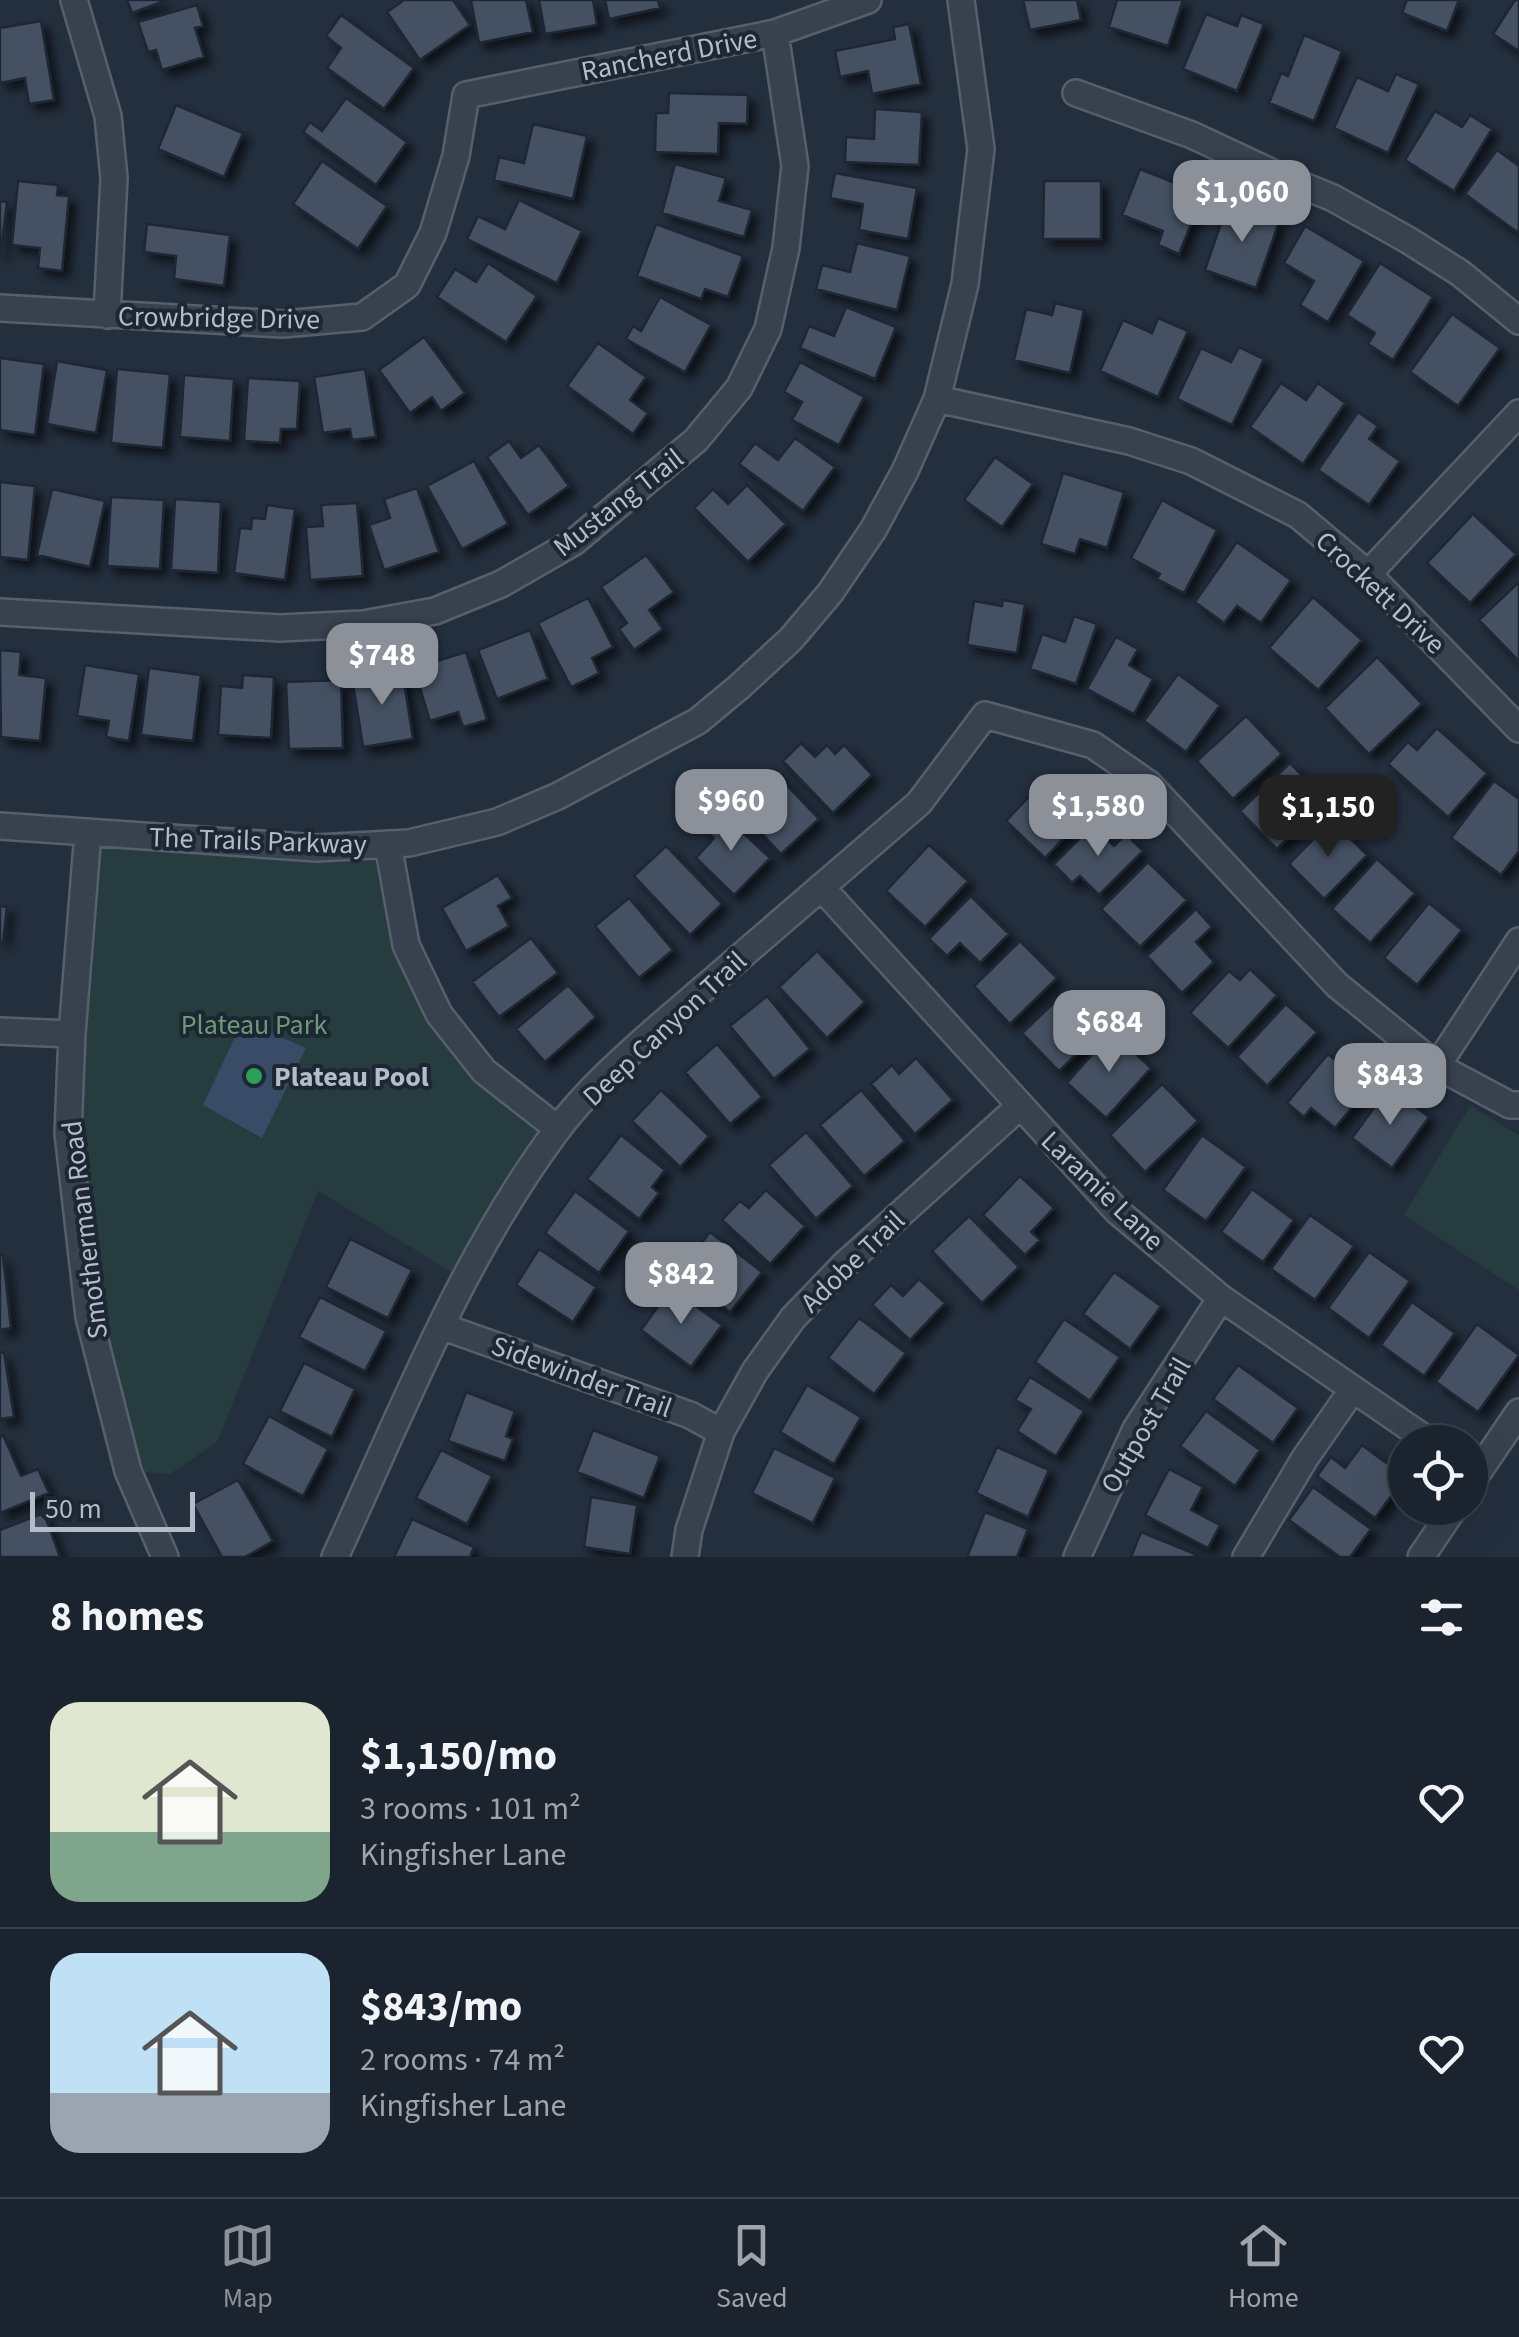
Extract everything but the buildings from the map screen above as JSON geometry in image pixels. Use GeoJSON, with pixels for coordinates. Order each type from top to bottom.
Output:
{"type":"FeatureCollection","features":[{"type":"Feature","properties":{"kind":"street"},"geometry":{"type":"LineString","coordinates":[[74,0],[108,116],[114,178],[107,315]]}},
{"type":"Feature","properties":{"kind":"street","name":"Rancherd Drive"},"geometry":{"type":"LineString","coordinates":[[466,94],[775,34],[868,0]]}},
{"type":"Feature","properties":{"kind":"street","name":"The Trails Parkway"},"geometry":{"type":"LineString","coordinates":[[0,826],[316,848],[409,844],[497,822],[558,796],[698,721],[739,688],[791,639],[830,593],[873,530],[905,471],[937,398],[966,284],[980,149],[960,0]]}},
{"type":"Feature","properties":{"kind":"street","name":"Mustang Trail"},"geometry":{"type":"LineString","coordinates":[[0,612],[280,628],[362,624],[434,611],[501,584],[574,542],[696,440],[739,388],[768,329],[786,248],[795,166],[775,34]]}},
{"type":"Feature","properties":{"kind":"street","name":"Crowbridge Drive"},"geometry":{"type":"LineString","coordinates":[[0,308],[282,324],[362,317],[407,285],[433,233],[456,156],[466,94]]}},
{"type":"Feature","properties":{"kind":"street"},"geometry":{"type":"LineString","coordinates":[[1076,94],[1192,135],[1334,198],[1460,272],[1519,321]]}},
{"type":"Feature","properties":{"kind":"street","name":"Crockett Drive"},"geometry":{"type":"LineString","coordinates":[[937,398],[1129,440],[1191,461],[1298,515],[1368,574],[1519,729]]}},
{"type":"Feature","properties":{"kind":"street"},"geometry":{"type":"LineString","coordinates":[[1368,574],[1519,413]]}},
{"type":"Feature","properties":{"kind":"street","name":"Deep Canyon Trail"},"geometry":{"type":"LineString","coordinates":[[336,1557],[441,1326],[496,1222],[558,1129],[610,1071],[919,803],[984,715],[1094,745],[1149,784],[1337,985],[1437,1066]]}},
{"type":"Feature","properties":{"kind":"street","name":"Smotherman Road"},"geometry":{"type":"LineString","coordinates":[[88,832],[68,1132],[89,1317],[128,1471],[166,1557]]}},
{"type":"Feature","properties":{"kind":"street"},"geometry":{"type":"LineString","coordinates":[[388,844],[406,945],[439,1014],[484,1071],[558,1129]]}},
{"type":"Feature","properties":{"kind":"street","name":"Laramie Lane"},"geometry":{"type":"LineString","coordinates":[[822,888],[1117,1211],[1221,1298],[1405,1425]]}},
{"type":"Feature","properties":{"kind":"street"},"geometry":{"type":"LineString","coordinates":[[1519,941],[1437,1066],[1510,1105],[1519,1105]]}},
{"type":"Feature","properties":{"kind":"street"},"geometry":{"type":"LineString","coordinates":[[0,1031],[72,1034]]}},
{"type":"Feature","properties":{"kind":"street","name":"Adobe Trail"},"geometry":{"type":"LineString","coordinates":[[686,1557],[689,1530],[721,1432],[755,1371],[793,1318],[844,1266],[1020,1106]]}},
{"type":"Feature","properties":{"kind":"street","name":"Outpost Trail"},"geometry":{"type":"LineString","coordinates":[[1077,1557],[1136,1429],[1221,1298]]}},
{"type":"Feature","properties":{"kind":"street","name":"Sidewinder Trail"},"geometry":{"type":"LineString","coordinates":[[441,1326],[690,1415],[721,1432]]}},
{"type":"Feature","properties":{"kind":"street"},"geometry":{"type":"LineString","coordinates":[[1246,1557],[1305,1458],[1353,1389]]}},
{"type":"Feature","properties":{"kind":"street"},"geometry":{"type":"LineString","coordinates":[[1488,1455],[1519,1412]]}},
{"type":"Feature","properties":{"kind":"street"},"geometry":{"type":"LineString","coordinates":[[1421,1557],[1443,1525]]}},
{"type":"Feature","properties":{"kind":"green space","name":"Plateau Park"},"geometry":{"type":"Polygon","coordinates":[[[88,832],[388,844],[439,1014],[558,1129],[465,1280],[318,1191],[217,1442],[170,1474],[128,1471],[68,1133],[88,832]]]}},
{"type":"Feature","properties":{"kind":"green space"},"geometry":{"type":"Polygon","coordinates":[[[1470,1106],[1519,1135],[1519,1290],[1404,1215],[1470,1106]]]}},
{"type":"Feature","properties":{"kind":"water","name":"Plateau Pool"},"geometry":{"type":"Polygon","coordinates":[[[243,1020],[306,1048],[262,1138],[203,1105],[243,1020]]]}},
{"type":"Feature","properties":{"kind":"place","name":"Plateau Pool"},"geometry":{"type":"Point","coordinates":[254,1076]}}]}
